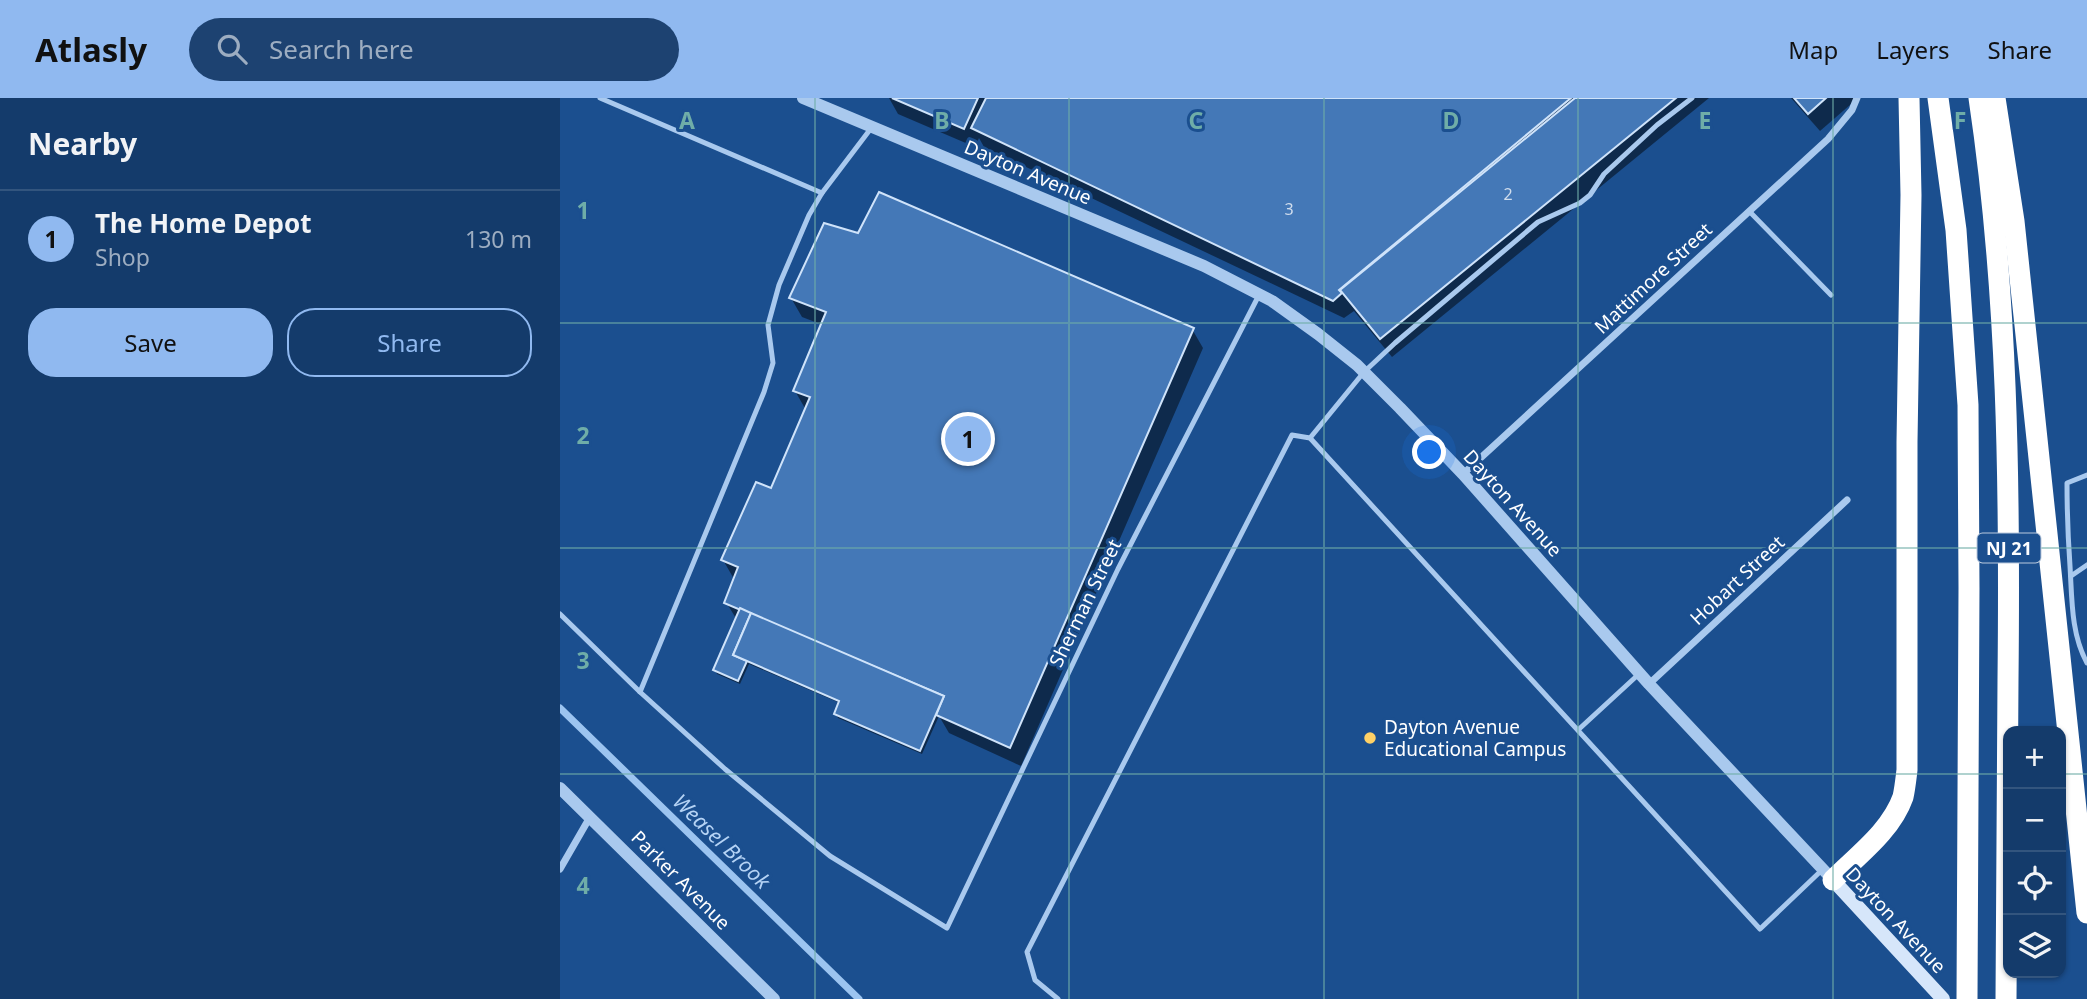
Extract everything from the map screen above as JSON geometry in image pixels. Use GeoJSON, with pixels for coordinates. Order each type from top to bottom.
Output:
{"type":"FeatureCollection","features":[{"type":"Feature","properties":{"kind":"highway"},"geometry":{"type":"LineString","coordinates":[[1828,874],[1881,833],[1895,815],[1903,795],[1907,770],[1911,195],[1909,98]]}},
{"type":"Feature","properties":{"kind":"highway","name":"NJ 21"},"geometry":{"type":"LineString","coordinates":[[1938,98],[1956,230],[1968,405],[1967,999]]}},
{"type":"Feature","properties":{"kind":"highway","name":"NJ 21"},"geometry":{"type":"LineString","coordinates":[[1979,98],[1995,226],[2007,403],[2009,587],[2006,999]]}},
{"type":"Feature","properties":{"kind":"highway"},"geometry":{"type":"LineString","coordinates":[[1995,98],[2014,221],[2087,913]]}},
{"type":"Feature","properties":{"kind":"main road","name":"Dayton Avenue"},"geometry":{"type":"LineString","coordinates":[[1828,874],[1943,999]]}},
{"type":"Feature","properties":{"kind":"street","name":"Dayton Avenue"},"geometry":{"type":"LineString","coordinates":[[803,98],[826,103],[872,127],[1204,266],[1272,301],[1318,334],[1364,372],[1462,474],[1644,678],[1828,874]]}},
{"type":"Feature","properties":{"kind":"street","name":"Mattimore Street"},"geometry":{"type":"LineString","coordinates":[[1462,474],[1828,139],[1852,110],[1857,98]]}},
{"type":"Feature","properties":{"kind":"street","name":"Hobart Street"},"geometry":{"type":"LineString","coordinates":[[1644,678],[1847,500]]}},
{"type":"Feature","properties":{"kind":"street","name":"Parker Avenue"},"geometry":{"type":"LineString","coordinates":[[560,788],[774,999]]}},
{"type":"Feature","properties":{"kind":"street"},"geometry":{"type":"LineString","coordinates":[[560,869],[590,817]]}},
{"type":"Feature","properties":{"kind":"lane"},"geometry":{"type":"LineString","coordinates":[[600,98],[822,192]]}},
{"type":"Feature","properties":{"kind":"lane"},"geometry":{"type":"LineString","coordinates":[[1310,438],[1364,372],[1395,343],[1538,222],[1580,203],[1590,195],[1604,174],[1657,125],[1692,98]]}},
{"type":"Feature","properties":{"kind":"lane"},"geometry":{"type":"LineString","coordinates":[[560,614],[640,692],[764,391],[773,363],[768,325],[779,285],[809,215],[822,192],[872,127]]}},
{"type":"Feature","properties":{"kind":"lane"},"geometry":{"type":"LineString","coordinates":[[1749,211],[1831,295]]}},
{"type":"Feature","properties":{"kind":"lane","name":"Sherman Street"},"geometry":{"type":"LineString","coordinates":[[640,692],[725,769],[830,856],[947,928],[1118,569],[1259,295]]}},
{"type":"Feature","properties":{"kind":"lane"},"geometry":{"type":"LineString","coordinates":[[1058,999],[1035,980],[1027,952],[1292,435],[1310,438],[1760,929],[1828,874]]}},
{"type":"Feature","properties":{"kind":"lane"},"geometry":{"type":"LineString","coordinates":[[2087,475],[2067,483],[2077,640],[2087,663]]}},
{"type":"Feature","properties":{"kind":"lane"},"geometry":{"type":"LineString","coordinates":[[2071,576],[2087,565]]}},
{"type":"Feature","properties":{"kind":"lane"},"geometry":{"type":"LineString","coordinates":[[1578,730],[1644,678]]}},
{"type":"Feature","properties":{"kind":"building"},"geometry":{"type":"Polygon","coordinates":[[[892,98],[978,98],[964,129],[892,98]]]}},
{"type":"Feature","properties":{"kind":"building"},"geometry":{"type":"Polygon","coordinates":[[[986,98],[1571,98],[1339,290],[1342,293],[1333,301],[971,128],[986,98]]]}},
{"type":"Feature","properties":{"kind":"building"},"geometry":{"type":"Polygon","coordinates":[[[1575,98],[1676,98],[1380,339],[1340,290],[1575,98]]]}},
{"type":"Feature","properties":{"kind":"building"},"geometry":{"type":"Polygon","coordinates":[[[1794,98],[1826,98],[1808,114],[1794,98]]]}},
{"type":"Feature","properties":{"kind":"building"},"geometry":{"type":"Polygon","coordinates":[[[879,192],[1194,328],[1010,748],[936,715],[944,696],[724,603],[738,567],[721,560],[756,482],[771,488],[810,397],[793,391],[826,312],[789,298],[824,223],[858,233],[879,192]]]}},
{"type":"Feature","properties":{"kind":"building"},"geometry":{"type":"Polygon","coordinates":[[[740,608],[751,613],[733,655],[747,661],[738,681],[713,670],[740,608]]]}},
{"type":"Feature","properties":{"kind":"building"},"geometry":{"type":"Polygon","coordinates":[[[751,613],[944,696],[920,751],[834,714],[839,701],[733,655],[751,613]]]}},
{"type":"Feature","properties":{"kind":"waterway","name":"Weasel Brook"},"geometry":{"type":"LineString","coordinates":[[560,708],[859,999]]}},
{"type":"Feature","properties":{"kind":"place","name":"The Home Depot"},"geometry":{"type":"Point","coordinates":[968,439]}},
{"type":"Feature","properties":{"kind":"place","name":"Dayton Avenue Educational Campus"},"geometry":{"type":"Point","coordinates":[1370,738]}}]}
